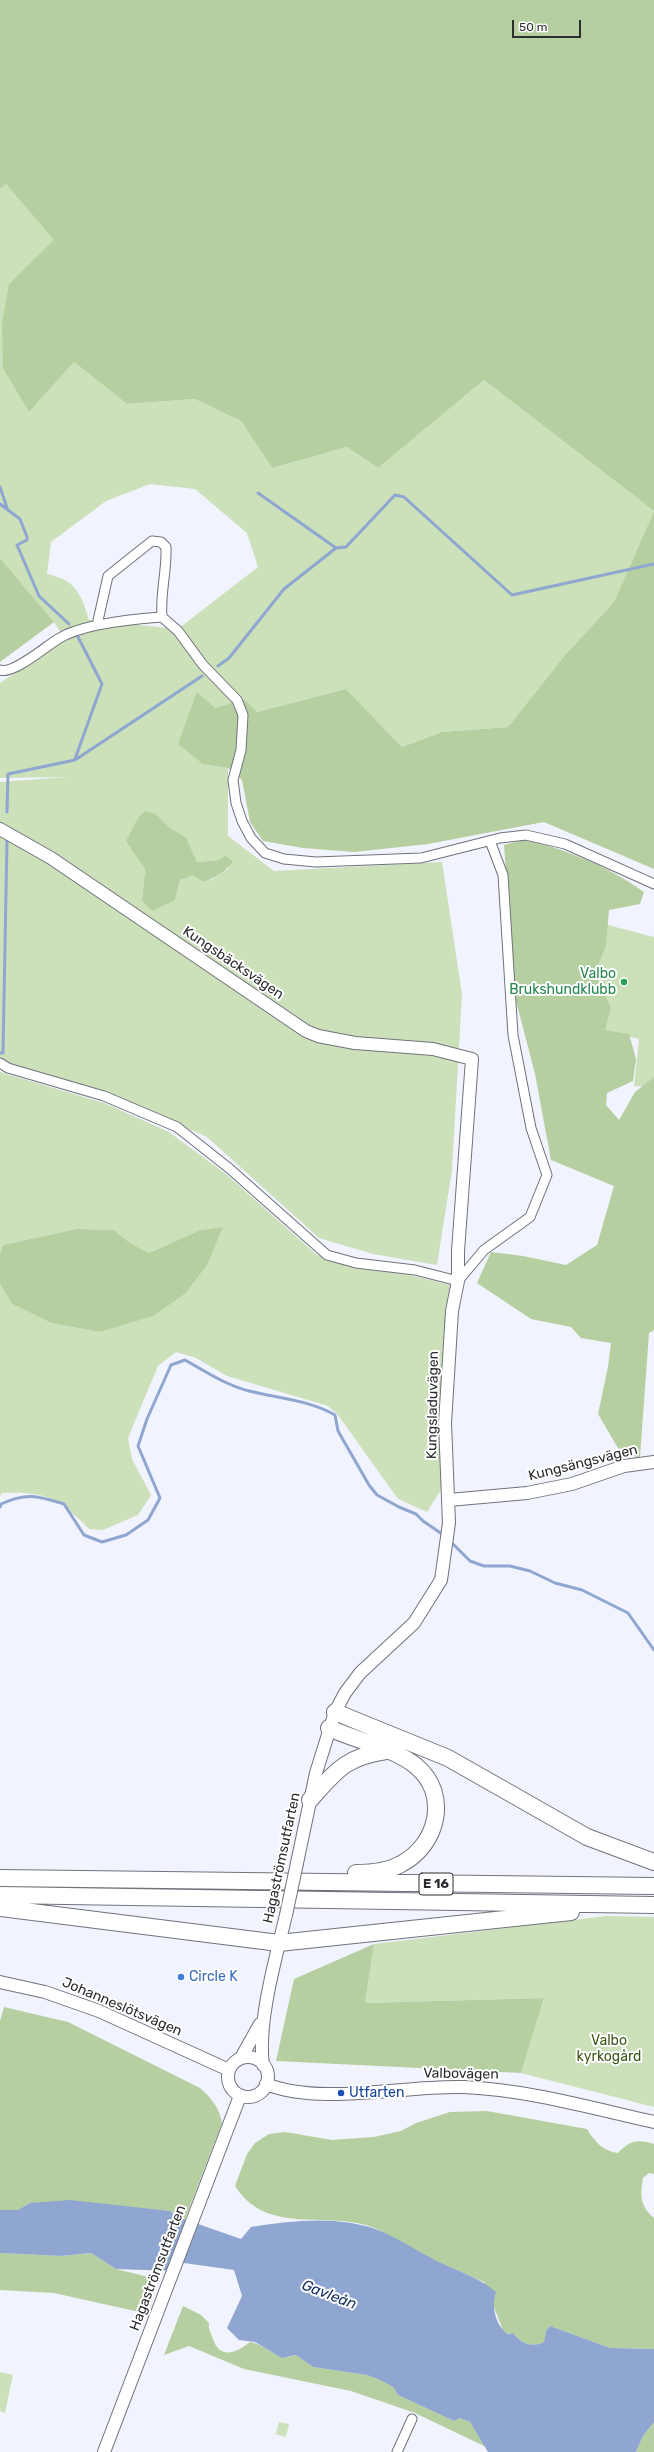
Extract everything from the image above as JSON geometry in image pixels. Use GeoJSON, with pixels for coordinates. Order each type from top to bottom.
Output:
{"type":"FeatureCollection","features":[{"type":"Feature","properties":{"kind":"highway"},"geometry":{"type":"LineString","coordinates":[[335,1712],[448,1758],[587,1837],[654,1862]]}},
{"type":"Feature","properties":{"kind":"highway"},"geometry":{"type":"LineString","coordinates":[[263,1880],[387,1870],[411,1858],[421,1849],[434,1827],[437,1801],[432,1788],[416,1766],[386,1751],[329,1728]]}},
{"type":"Feature","properties":{"kind":"highway"},"geometry":{"type":"LineString","coordinates":[[310,1800],[345,1763],[370,1753],[386,1751]]}},
{"type":"Feature","properties":{"kind":"highway","name":"E 16"},"geometry":{"type":"LineString","coordinates":[[0,1878],[263,1880],[654,1886]]}},
{"type":"Feature","properties":{"kind":"highway","name":"E 16"},"geometry":{"type":"LineString","coordinates":[[0,1895],[649,1905]]}},
{"type":"Feature","properties":{"kind":"highway"},"geometry":{"type":"LineString","coordinates":[[0,1908],[279,1943],[649,1905]]}},
{"type":"Feature","properties":{"kind":"street"},"geometry":{"type":"LineString","coordinates":[[97,625],[108,576],[152,541],[160,542],[166,547],[167,561],[162,582],[162,617]]}},
{"type":"Feature","properties":{"kind":"street"},"geometry":{"type":"LineString","coordinates":[[0,670],[20,665],[69,632],[97,625],[162,617],[178,631],[203,666],[237,700],[243,715],[241,750],[233,780],[236,803],[242,821],[251,838],[265,853],[284,859],[316,862],[421,858],[490,841],[526,835],[565,844],[654,884]]}},
{"type":"Feature","properties":{"kind":"street","name":"Kungsbäcksvägen"},"geometry":{"type":"LineString","coordinates":[[0,829],[51,858],[306,1031],[318,1036],[355,1043],[433,1049],[472,1059]]}},
{"type":"Feature","properties":{"kind":"street"},"geometry":{"type":"LineString","coordinates":[[0,1063],[8,1068],[104,1096],[177,1127],[230,1169],[327,1255],[356,1263],[415,1270],[458,1281],[484,1250],[530,1217],[547,1175],[531,1128],[512,1035],[503,875],[490,841]]}},
{"type":"Feature","properties":{"kind":"street","name":"Kungsladuvägen"},"geometry":{"type":"LineString","coordinates":[[335,1712],[345,1693],[360,1673],[414,1623],[441,1580],[449,1523],[445,1423],[448,1355],[452,1311],[458,1281],[458,1251],[472,1059]]}},
{"type":"Feature","properties":{"kind":"street","name":"Kungsängsvägen"},"geometry":{"type":"LineString","coordinates":[[448,1500],[527,1493],[572,1484],[624,1466],[654,1462]]}},
{"type":"Feature","properties":{"kind":"street","name":"Hagaströmsutfarten"},"geometry":{"type":"LineString","coordinates":[[266,2084],[267,2071],[263,2065],[262,2038],[266,2012],[279,1943],[310,1800],[329,1728],[335,1712]]}},
{"type":"Feature","properties":{"kind":"street","name":"Johanneslötsvägen"},"geometry":{"type":"LineString","coordinates":[[0,1982],[45,1992],[99,2011],[229,2070]]}},
{"type":"Feature","properties":{"kind":"street","name":"Hagaströmsutfarten"},"geometry":{"type":"LineString","coordinates":[[229,2070],[236,2061],[241,2058],[256,2033],[266,2012]]}},
{"type":"Feature","properties":{"kind":"street"},"geometry":{"type":"LineString","coordinates":[[241,2058],[253,2058],[263,2065]]}},
{"type":"Feature","properties":{"kind":"street"},"geometry":{"type":"LineString","coordinates":[[229,2070],[228,2082],[235,2093],[240,2096],[247,2097],[258,2094],[266,2084]]}},
{"type":"Feature","properties":{"kind":"street","name":"Valbovägen"},"geometry":{"type":"LineString","coordinates":[[266,2084],[285,2092],[319,2094],[433,2088],[492,2089],[519,2092],[654,2122]]}},
{"type":"Feature","properties":{"kind":"street","name":"Hagaströmsutfarten"},"geometry":{"type":"LineString","coordinates":[[104,2452],[240,2096]]}},
{"type":"Feature","properties":{"kind":"street"},"geometry":{"type":"LineString","coordinates":[[397,2452],[412,2419]]}},
{"type":"Feature","properties":{"kind":"green space"},"geometry":{"type":"Polygon","coordinates":[[[0,0],[654,0],[654,511],[484,380],[378,468],[347,447],[272,468],[241,421],[195,399],[127,404],[74,362],[29,412],[3,368],[2,324],[9,284],[54,240],[6,184],[0,189],[0,0]]]}},
{"type":"Feature","properties":{"kind":"green space"},"geometry":{"type":"Polygon","coordinates":[[[6,184],[55,240],[9,284],[29,412],[74,362],[127,404],[195,399],[241,421],[272,468],[347,447],[378,468],[484,380],[654,511],[614,602],[565,655],[508,727],[442,732],[402,747],[346,689],[257,712],[244,699],[215,708],[203,764],[228,768],[228,836],[274,871],[442,862],[462,994],[452,1170],[437,1265],[373,1254],[319,1238],[207,1137],[99,1089],[7,1063],[0,1058],[0,782],[67,777],[0,778],[0,683],[65,640],[54,622],[0,558],[0,189],[6,184]],[[150,484],[106,501],[51,542],[47,574],[65,580],[71,584],[80,596],[89,620],[178,629],[258,567],[247,533],[195,489],[150,484]],[[156,814],[145,869],[142,901],[175,900],[180,880],[193,874],[203,882],[213,879],[229,868],[219,860],[197,862],[186,837],[170,828],[156,814]]]}},
{"type":"Feature","properties":{"kind":"green space"},"geometry":{"type":"Polygon","coordinates":[[[654,511],[654,869],[544,822],[428,844],[354,852],[303,848],[263,841],[250,822],[242,780],[228,768],[203,764],[178,744],[197,692],[215,708],[244,699],[257,712],[346,689],[402,747],[442,732],[508,727],[565,655],[614,602],[654,511]]]}},
{"type":"Feature","properties":{"kind":"green space"},"geometry":{"type":"Polygon","coordinates":[[[0,558],[54,622],[0,662],[0,558]]]}},
{"type":"Feature","properties":{"kind":"green space"},"geometry":{"type":"Polygon","coordinates":[[[145,811],[156,814],[170,828],[186,837],[197,862],[219,860],[225,856],[233,861],[220,874],[212,879],[203,882],[193,875],[180,880],[175,900],[153,911],[142,901],[145,869],[126,841],[138,818],[145,811]]]}},
{"type":"Feature","properties":{"kind":"green space"},"geometry":{"type":"Polygon","coordinates":[[[526,839],[587,860],[616,874],[644,892],[640,904],[609,910],[606,945],[595,973],[611,1008],[605,1030],[629,1034],[636,1059],[633,1081],[607,1093],[606,1105],[619,1120],[635,1092],[654,1077],[654,1330],[649,1333],[640,1457],[622,1455],[598,1414],[608,1367],[611,1343],[581,1338],[571,1327],[531,1319],[477,1283],[491,1252],[523,1256],[566,1265],[597,1245],[614,1186],[551,1160],[535,1074],[515,997],[504,845],[526,839]]]}},
{"type":"Feature","properties":{"kind":"green space","name":"Valbo Brukshundklubb"},"geometry":{"type":"Polygon","coordinates":[[[600,923],[654,937],[654,1087],[634,1086],[639,1039],[588,1026],[600,923]]]}},
{"type":"Feature","properties":{"kind":"green space"},"geometry":{"type":"Polygon","coordinates":[[[0,1072],[104,1103],[169,1132],[227,1175],[317,1255],[354,1268],[410,1275],[454,1286],[445,1483],[427,1512],[398,1499],[338,1415],[328,1406],[227,1376],[196,1358],[176,1352],[158,1366],[128,1438],[132,1459],[151,1495],[138,1515],[103,1530],[89,1529],[60,1503],[41,1495],[30,1493],[2,1493],[0,1496],[0,1284],[12,1304],[51,1323],[99,1332],[186,1293],[208,1264],[223,1227],[200,1230],[149,1253],[130,1243],[114,1230],[76,1229],[3,1245],[0,1253],[0,1072]]]}},
{"type":"Feature","properties":{"kind":"green space"},"geometry":{"type":"Polygon","coordinates":[[[223,1227],[208,1264],[186,1293],[153,1316],[99,1332],[51,1323],[12,1304],[0,1284],[0,1253],[3,1245],[76,1229],[114,1230],[130,1243],[149,1253],[200,1230],[223,1227]]]}},
{"type":"Feature","properties":{"kind":"green space","name":"Valbo kyrkogård"},"geometry":{"type":"Polygon","coordinates":[[[606,1916],[654,1917],[654,2107],[521,2073],[544,1998],[365,2003],[374,1944],[606,1916]]]}},
{"type":"Feature","properties":{"kind":"green space"},"geometry":{"type":"Polygon","coordinates":[[[374,1944],[365,2003],[544,1998],[521,2073],[276,2061],[294,1979],[374,1944]]]}},
{"type":"Feature","properties":{"kind":"green space"},"geometry":{"type":"Polygon","coordinates":[[[4,2007],[68,2022],[200,2088],[211,2100],[219,2112],[222,2123],[185,2219],[170,2211],[30,2203],[18,2210],[0,2210],[0,2021],[4,2007]]]}},
{"type":"Feature","properties":{"kind":"green space"},"geometry":{"type":"Polygon","coordinates":[[[487,2111],[587,2129],[600,2145],[608,2150],[618,2153],[626,2145],[634,2142],[643,2141],[654,2144],[654,2174],[649,2173],[643,2178],[641,2195],[646,2209],[654,2218],[654,2349],[610,2348],[550,2326],[546,2331],[544,2342],[535,2345],[527,2344],[513,2333],[508,2334],[503,2330],[484,2282],[420,2253],[390,2235],[365,2225],[341,2221],[291,2218],[260,2210],[247,2200],[235,2186],[247,2154],[255,2143],[269,2134],[285,2132],[332,2140],[374,2137],[401,2131],[416,2123],[450,2112],[487,2111]]]}},
{"type":"Feature","properties":{"kind":"green space"},"geometry":{"type":"Polygon","coordinates":[[[0,2253],[61,2256],[91,2253],[116,2269],[157,2279],[144,2313],[54,2293],[0,2290],[0,2253]]]}},
{"type":"Feature","properties":{"kind":"green space"},"geometry":{"type":"Polygon","coordinates":[[[183,2306],[201,2315],[209,2323],[210,2331],[216,2346],[224,2352],[234,2351],[250,2342],[278,2355],[290,2357],[296,2355],[313,2367],[367,2375],[393,2387],[398,2395],[454,2421],[460,2418],[470,2422],[486,2447],[415,2413],[351,2391],[244,2369],[189,2346],[164,2355],[183,2306]]]}},
{"type":"Feature","properties":{"kind":"green space"},"geometry":{"type":"Polygon","coordinates":[[[0,2372],[13,2375],[5,2413],[0,2411],[0,2372]]]}},
{"type":"Feature","properties":{"kind":"green space"},"geometry":{"type":"Polygon","coordinates":[[[279,2422],[289,2424],[286,2437],[276,2434],[279,2422]]]}},
{"type":"Feature","properties":{"kind":"green space"},"geometry":{"type":"Polygon","coordinates":[[[654,2422],[654,2452],[636,2452],[643,2436],[654,2422]]]}},
{"type":"Feature","properties":{"kind":"water","name":"Gavleån"},"geometry":{"type":"Polygon","coordinates":[[[70,2200],[170,2211],[178,2217],[241,2239],[251,2227],[284,2222],[318,2220],[351,2223],[383,2232],[437,2261],[475,2278],[496,2292],[494,2309],[497,2320],[508,2334],[513,2333],[527,2344],[535,2345],[544,2342],[546,2331],[550,2326],[610,2348],[654,2349],[654,2422],[643,2436],[636,2452],[488,2452],[470,2422],[460,2418],[454,2421],[398,2395],[393,2387],[380,2380],[367,2375],[313,2367],[296,2355],[282,2358],[255,2342],[239,2340],[227,2328],[242,2296],[234,2270],[177,2262],[173,2271],[116,2269],[91,2253],[61,2256],[0,2253],[0,2210],[18,2210],[30,2203],[70,2200]]]}},
{"type":"Feature","properties":{"kind":"waterway"},"geometry":{"type":"LineString","coordinates":[[0,487],[7,508]]}},
{"type":"Feature","properties":{"kind":"waterway"},"geometry":{"type":"LineString","coordinates":[[258,493],[336,548]]}},
{"type":"Feature","properties":{"kind":"waterway"},"geometry":{"type":"LineString","coordinates":[[218,666],[229,658],[284,589],[336,548],[346,547],[395,495],[404,497],[512,595],[654,564]]}},
{"type":"Feature","properties":{"kind":"waterway"},"geometry":{"type":"LineString","coordinates":[[0,504],[20,519],[27,540],[17,545],[39,596],[69,624]]}},
{"type":"Feature","properties":{"kind":"waterway"},"geometry":{"type":"LineString","coordinates":[[75,759],[102,684],[77,635]]}},
{"type":"Feature","properties":{"kind":"waterway"},"geometry":{"type":"LineString","coordinates":[[7,812],[8,774],[75,760],[202,676]]}},
{"type":"Feature","properties":{"kind":"waterway"},"geometry":{"type":"LineString","coordinates":[[0,1053],[3,1053],[7,840]]}},
{"type":"Feature","properties":{"kind":"waterway"},"geometry":{"type":"LineString","coordinates":[[0,1507],[1,1504],[10,1500],[32,1496],[64,1504],[84,1535],[102,1542],[126,1535],[148,1520],[160,1498],[138,1446],[147,1419],[171,1365],[185,1360],[216,1378],[232,1385],[249,1391],[315,1406],[335,1415],[338,1431],[369,1485],[377,1495],[416,1514],[423,1521],[445,1536]]}},
{"type":"Feature","properties":{"kind":"waterway"},"geometry":{"type":"LineString","coordinates":[[450,1541],[470,1561],[484,1566],[510,1566],[530,1571],[555,1583],[582,1590],[628,1613],[654,1650]]}},
{"type":"Feature","properties":{"kind":"place","name":"Valbo Brukshundklubb"},"geometry":{"type":"Point","coordinates":[624,982]}},
{"type":"Feature","properties":{"kind":"place","name":"Circle K"},"geometry":{"type":"Point","coordinates":[181,1977]}},
{"type":"Feature","properties":{"kind":"place","name":"Utfarten"},"geometry":{"type":"Point","coordinates":[341,2093]}}]}
